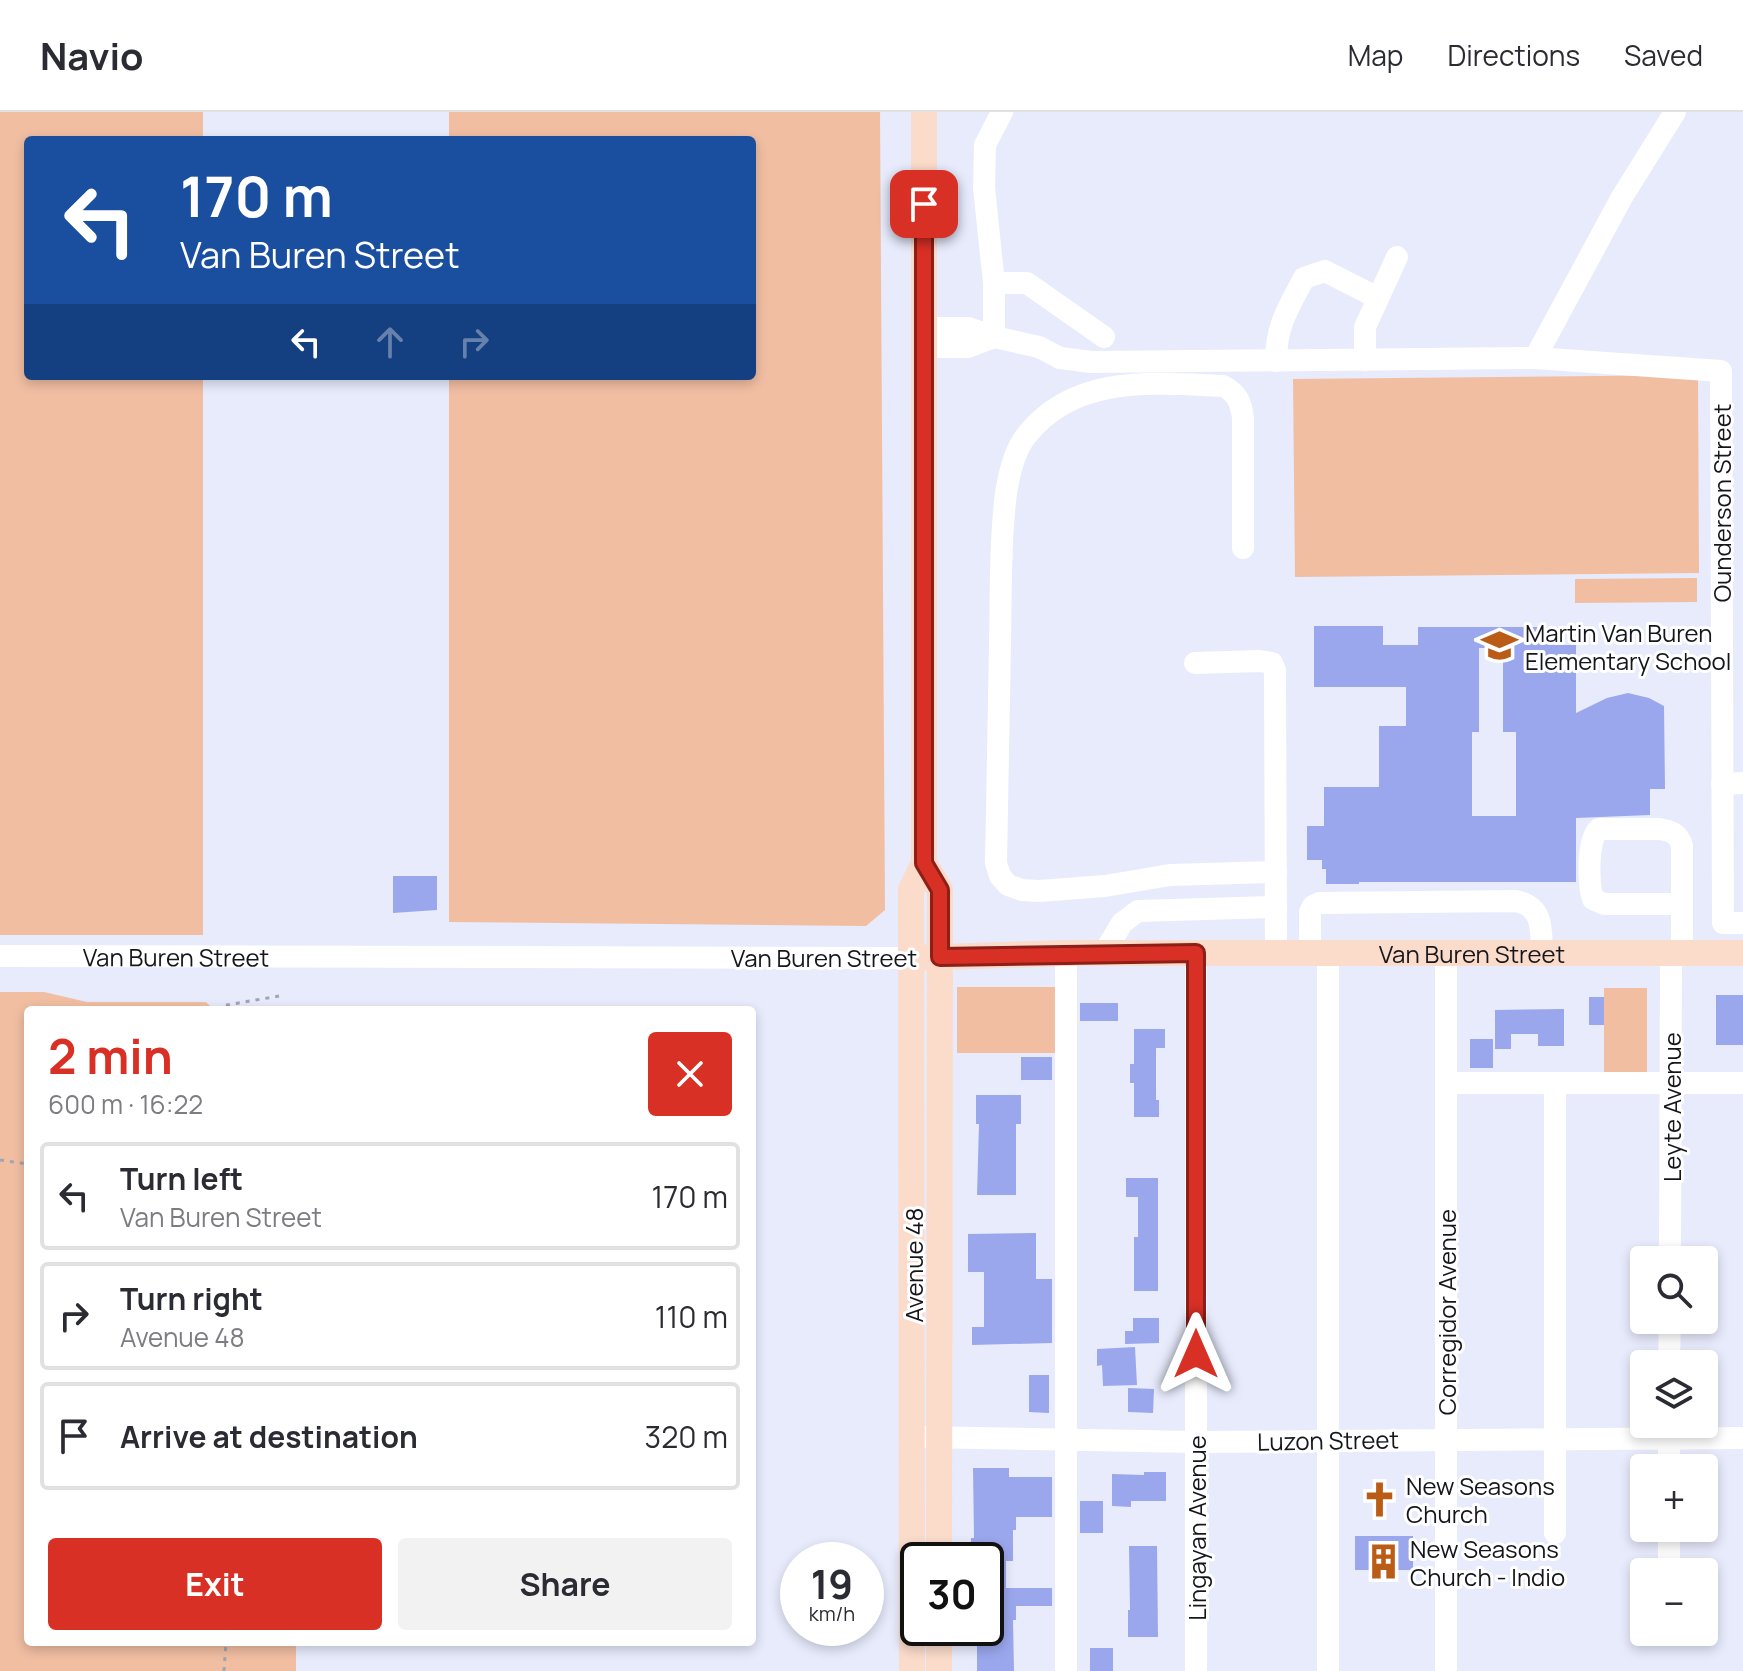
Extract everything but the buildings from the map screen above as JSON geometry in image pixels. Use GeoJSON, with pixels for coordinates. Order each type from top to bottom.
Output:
{"type":"FeatureCollection","features":[{"type":"Feature","properties":{"kind":"main road","name":"Avenue 48"},"geometry":{"type":"LineString","coordinates":[[912,1671],[911,890],[924,863],[924,112]]}},
{"type":"Feature","properties":{"kind":"main road","name":"Avenue 48"},"geometry":{"type":"LineString","coordinates":[[924,863],[940,890],[939,1542]]}},
{"type":"Feature","properties":{"kind":"main road","name":"Van Buren Street"},"geometry":{"type":"LineString","coordinates":[[912,958],[1066,953],[1743,953]]}},
{"type":"Feature","properties":{"kind":"main road"},"geometry":{"type":"LineString","coordinates":[[939,1646],[939,1671]]}},
{"type":"Feature","properties":{"kind":"street"},"geometry":{"type":"LineString","coordinates":[[994,337],[994,283],[984,188],[985,145],[1002,112]]}},
{"type":"Feature","properties":{"kind":"street"},"geometry":{"type":"LineString","coordinates":[[924,337],[968,328],[1039,347],[1060,358],[1091,362],[1535,358],[1622,197],[1675,112]]}},
{"type":"Feature","properties":{"kind":"street"},"geometry":{"type":"LineString","coordinates":[[1365,360],[1365,327],[1397,257]]}},
{"type":"Feature","properties":{"kind":"street"},"geometry":{"type":"LineString","coordinates":[[1276,361],[1276,339],[1282,320],[1304,278],[1325,271],[1378,298]]}},
{"type":"Feature","properties":{"kind":"street"},"geometry":{"type":"LineString","coordinates":[[994,283],[1027,283],[1104,337]]}},
{"type":"Feature","properties":{"kind":"street","name":"Ounderson Street"},"geometry":{"type":"LineString","coordinates":[[1535,358],[1721,371],[1733,784],[1733,923]]}},
{"type":"Feature","properties":{"kind":"street"},"geometry":{"type":"LineString","coordinates":[[1243,548],[1243,418],[1238,397],[1233,391],[1223,386],[1121,384],[1097,389],[1070,401],[1026,436],[1014,458],[1006,492],[996,863],[1000,876],[1008,885],[1022,890],[1205,873],[1276,872]]}},
{"type":"Feature","properties":{"kind":"street"},"geometry":{"type":"LineString","coordinates":[[1195,663],[1259,661],[1272,663],[1275,670],[1276,953]]}},
{"type":"Feature","properties":{"kind":"street","name":"Leyte Avenue"},"geometry":{"type":"LineString","coordinates":[[1670,1246],[1671,1083],[1682,904],[1680,839],[1670,831],[1599,829],[1595,832],[1591,843],[1591,894],[1598,903],[1682,904]]}},
{"type":"Feature","properties":{"kind":"street"},"geometry":{"type":"LineString","coordinates":[[1139,880],[1151,909]]}},
{"type":"Feature","properties":{"kind":"street"},"geometry":{"type":"LineString","coordinates":[[1104,953],[1126,918],[1139,880]]}},
{"type":"Feature","properties":{"kind":"street"},"geometry":{"type":"LineString","coordinates":[[1328,1671],[1328,1440],[1319,954],[1310,912],[1319,903],[1516,901],[1531,907],[1540,920],[1542,953]]}},
{"type":"Feature","properties":{"kind":"street"},"geometry":{"type":"LineString","coordinates":[[1126,918],[1138,911],[1151,909],[1276,907]]}},
{"type":"Feature","properties":{"kind":"street"},"geometry":{"type":"LineString","coordinates":[[1066,953],[1066,1671]]}},
{"type":"Feature","properties":{"kind":"street","name":"Lingayan Avenue"},"geometry":{"type":"LineString","coordinates":[[1196,953],[1196,1671]]}},
{"type":"Feature","properties":{"kind":"street","name":"Corregidor Avenue"},"geometry":{"type":"LineString","coordinates":[[1446,953],[1446,1671]]}},
{"type":"Feature","properties":{"kind":"street","name":"Van Buren Street"},"geometry":{"type":"LineString","coordinates":[[0,956],[912,958]]}},
{"type":"Feature","properties":{"kind":"street"},"geometry":{"type":"LineString","coordinates":[[1446,1083],[1743,1083]]}},
{"type":"Feature","properties":{"kind":"street"},"geometry":{"type":"LineString","coordinates":[[1555,1083],[1555,1533]]}},
{"type":"Feature","properties":{"kind":"street","name":"Luzon Street"},"geometry":{"type":"LineString","coordinates":[[912,1437],[1196,1442],[1555,1439],[1630,1434]]}},
{"type":"Feature","properties":{"kind":"street","name":"Luzon Street"},"geometry":{"type":"LineString","coordinates":[[1718,1436],[1743,1438]]}},
{"type":"Feature","properties":{"kind":"path"},"geometry":{"type":"LineString","coordinates":[[221,1006],[279,996]]}},
{"type":"Feature","properties":{"kind":"path"},"geometry":{"type":"LineString","coordinates":[[0,1160],[24,1163]]}},
{"type":"Feature","properties":{"kind":"path"},"geometry":{"type":"LineString","coordinates":[[224,1671],[226,1646]]}},
{"type":"Feature","properties":{"kind":"shaded area"},"geometry":{"type":"Polygon","coordinates":[[[0,112],[203,112],[203,136],[24,136],[24,380],[203,380],[203,935],[0,935],[0,112]]]}},
{"type":"Feature","properties":{"kind":"shaded area"},"geometry":{"type":"Polygon","coordinates":[[[449,112],[880,112],[885,910],[866,926],[449,922],[449,380],[756,380],[756,136],[449,136],[449,112]]]}},
{"type":"Feature","properties":{"kind":"shaded area"},"geometry":{"type":"Polygon","coordinates":[[[1698,375],[1699,573],[1295,577],[1293,379],[1698,375]]]}},
{"type":"Feature","properties":{"kind":"shaded area"},"geometry":{"type":"Polygon","coordinates":[[[1697,578],[1697,602],[1575,603],[1575,579],[1697,578]]]}},
{"type":"Feature","properties":{"kind":"shaded area"},"geometry":{"type":"Polygon","coordinates":[[[957,987],[1059,987],[1059,1053],[957,1053],[957,987]]]}},
{"type":"Feature","properties":{"kind":"shaded area"},"geometry":{"type":"Polygon","coordinates":[[[1604,988],[1647,988],[1647,1075],[1604,1075],[1604,988]]]}},
{"type":"Feature","properties":{"kind":"shaded area"},"geometry":{"type":"Polygon","coordinates":[[[0,992],[44,992],[87,1002],[206,1002],[210,1006],[24,1006],[24,1646],[296,1646],[296,1671],[0,1671],[0,992]]]}},
{"type":"Feature","properties":{"kind":"place","name":"Martin Van Buren Elementary School"},"geometry":{"type":"Point","coordinates":[1499,646]}},
{"type":"Feature","properties":{"kind":"place","name":"New Seasons Church"},"geometry":{"type":"Point","coordinates":[1380,1499]}},
{"type":"Feature","properties":{"kind":"place","name":"New Seasons Church - Indio"},"geometry":{"type":"Point","coordinates":[1384,1562]}},
{"type":"Feature","properties":{"kind":"route"},"geometry":{"type":"LineString","coordinates":[[924,204],[924,863],[940,890],[940,957],[1196,953],[1196,1354]]}}]}
